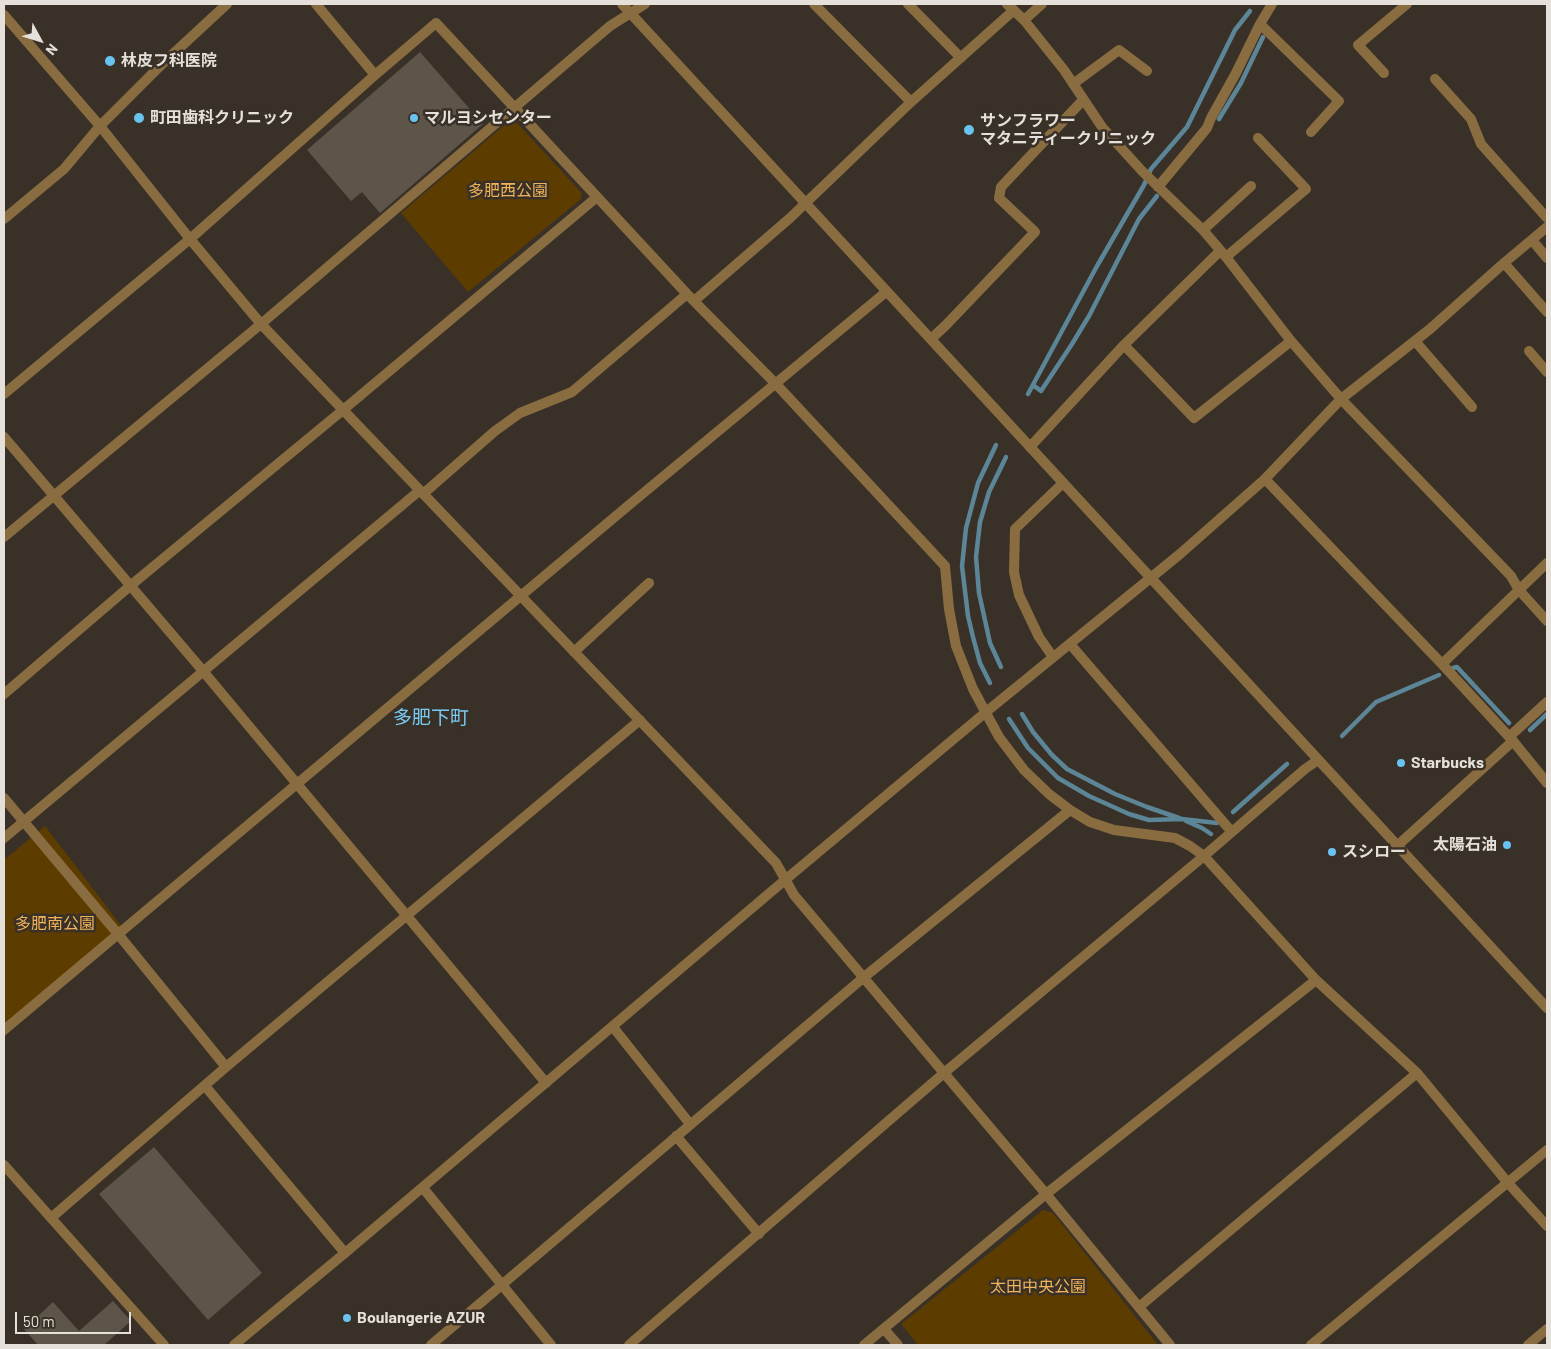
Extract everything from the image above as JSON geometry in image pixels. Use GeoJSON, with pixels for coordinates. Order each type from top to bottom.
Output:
{"type":"FeatureCollection","features":[{"type":"Feature","properties":{"kind":"street"},"geometry":{"type":"LineString","coordinates":[[4,219],[64,169],[100,126],[161,65],[227,4]]}},
{"type":"Feature","properties":{"kind":"street"},"geometry":{"type":"LineString","coordinates":[[316,4],[375,75]]}},
{"type":"Feature","properties":{"kind":"street"},"geometry":{"type":"LineString","coordinates":[[622,4],[1547,1008]]}},
{"type":"Feature","properties":{"kind":"street"},"geometry":{"type":"LineString","coordinates":[[4,537],[261,324],[610,26],[646,4]]}},
{"type":"Feature","properties":{"kind":"street"},"geometry":{"type":"LineString","coordinates":[[814,4],[911,102]]}},
{"type":"Feature","properties":{"kind":"street"},"geometry":{"type":"LineString","coordinates":[[908,4],[961,58]]}},
{"type":"Feature","properties":{"kind":"street"},"geometry":{"type":"LineString","coordinates":[[1024,20],[1042,4]]}},
{"type":"Feature","properties":{"kind":"street"},"geometry":{"type":"LineString","coordinates":[[1384,73],[1358,45],[1407,4]]}},
{"type":"Feature","properties":{"kind":"street"},"geometry":{"type":"LineString","coordinates":[[1155,184],[1207,128],[1269,5]]}},
{"type":"Feature","properties":{"kind":"street"},"geometry":{"type":"LineString","coordinates":[[4,838],[203,671],[496,431],[520,413],[572,392],[806,203],[911,102],[961,58],[1010,7],[1024,20],[1064,70],[1102,127],[1142,171],[1203,230],[1290,341],[1341,399],[1511,576],[1520,590],[1547,621]]}},
{"type":"Feature","properties":{"kind":"street"},"geometry":{"type":"LineString","coordinates":[[4,15],[100,126],[261,324],[776,863],[794,895],[1046,1194],[1170,1345]]}},
{"type":"Feature","properties":{"kind":"street"},"geometry":{"type":"LineString","coordinates":[[4,394],[190,239],[436,23],[690,298],[776,383],[945,566],[949,609],[956,646],[973,689],[999,737],[1024,770],[1049,794],[1090,822],[1114,830],[1176,838],[1204,856],[1316,980],[1416,1073],[1508,1183],[1547,1226]]}},
{"type":"Feature","properties":{"kind":"street"},"geometry":{"type":"LineString","coordinates":[[1260,24],[1339,101],[1311,132]]}},
{"type":"Feature","properties":{"kind":"street"},"geometry":{"type":"LineString","coordinates":[[1073,84],[1119,50],[1148,72]]}},
{"type":"Feature","properties":{"kind":"street"},"geometry":{"type":"LineString","coordinates":[[1435,79],[1471,119],[1481,144],[1547,218]]}},
{"type":"Feature","properties":{"kind":"street"},"geometry":{"type":"LineString","coordinates":[[930,339],[946,325],[1035,232],[999,198],[1000,187],[1083,100]]}},
{"type":"Feature","properties":{"kind":"street"},"geometry":{"type":"LineString","coordinates":[[1030,447],[1124,345],[1223,254],[1306,189],[1258,138]]}},
{"type":"Feature","properties":{"kind":"street"},"geometry":{"type":"LineString","coordinates":[[1203,230],[1251,186]]}},
{"type":"Feature","properties":{"kind":"street"},"geometry":{"type":"LineString","coordinates":[[4,694],[130,586],[597,197]]}},
{"type":"Feature","properties":{"kind":"street"},"geometry":{"type":"LineString","coordinates":[[234,1345],[346,1253],[986,712],[1151,578],[1265,479],[1341,399],[1415,341],[1547,227]]}},
{"type":"Feature","properties":{"kind":"street"},"geometry":{"type":"LineString","coordinates":[[1532,240],[1547,258]]}},
{"type":"Feature","properties":{"kind":"street"},"geometry":{"type":"LineString","coordinates":[[1504,263],[1547,312]]}},
{"type":"Feature","properties":{"kind":"street"},"geometry":{"type":"LineString","coordinates":[[4,1030],[520,596],[886,292]]}},
{"type":"Feature","properties":{"kind":"street"},"geometry":{"type":"LineString","coordinates":[[1124,345],[1194,418],[1290,341]]}},
{"type":"Feature","properties":{"kind":"street"},"geometry":{"type":"LineString","coordinates":[[1415,341],[1472,407]]}},
{"type":"Feature","properties":{"kind":"street"},"geometry":{"type":"LineString","coordinates":[[1528,351],[1547,372]]}},
{"type":"Feature","properties":{"kind":"street"},"geometry":{"type":"LineString","coordinates":[[4,437],[203,671],[546,1083]]}},
{"type":"Feature","properties":{"kind":"street"},"geometry":{"type":"LineString","coordinates":[[1265,479],[1442,664],[1511,739],[1547,782]]}},
{"type":"Feature","properties":{"kind":"street"},"geometry":{"type":"LineString","coordinates":[[1053,657],[1019,595],[1014,572],[1015,529],[1063,483]]}},
{"type":"Feature","properties":{"kind":"street"},"geometry":{"type":"LineString","coordinates":[[1442,664],[1547,563]]}},
{"type":"Feature","properties":{"kind":"street"},"geometry":{"type":"LineString","coordinates":[[574,652],[649,583]]}},
{"type":"Feature","properties":{"kind":"street"},"geometry":{"type":"LineString","coordinates":[[1070,644],[1231,831]]}},
{"type":"Feature","properties":{"kind":"street"},"geometry":{"type":"LineString","coordinates":[[1397,846],[1511,739],[1547,702]]}},
{"type":"Feature","properties":{"kind":"street"},"geometry":{"type":"LineString","coordinates":[[51,1218],[226,1067],[640,720]]}},
{"type":"Feature","properties":{"kind":"street"},"geometry":{"type":"LineString","coordinates":[[629,1345],[944,1074],[1204,856],[1231,831],[1318,760]]}},
{"type":"Feature","properties":{"kind":"street"},"geometry":{"type":"LineString","coordinates":[[4,798],[226,1067]]}},
{"type":"Feature","properties":{"kind":"street"},"geometry":{"type":"LineString","coordinates":[[431,1345],[863,978],[1070,810]]}},
{"type":"Feature","properties":{"kind":"street"},"geometry":{"type":"LineString","coordinates":[[864,1345],[1046,1194],[1316,980]]}},
{"type":"Feature","properties":{"kind":"street"},"geometry":{"type":"LineString","coordinates":[[613,1027],[690,1124]]}},
{"type":"Feature","properties":{"kind":"street"},"geometry":{"type":"LineString","coordinates":[[1139,1307],[1416,1073]]}},
{"type":"Feature","properties":{"kind":"street"},"geometry":{"type":"LineString","coordinates":[[205,1086],[346,1253]]}},
{"type":"Feature","properties":{"kind":"street"},"geometry":{"type":"LineString","coordinates":[[676,1136],[759,1234]]}},
{"type":"Feature","properties":{"kind":"street"},"geometry":{"type":"LineString","coordinates":[[1311,1345],[1547,1150]]}},
{"type":"Feature","properties":{"kind":"street"},"geometry":{"type":"LineString","coordinates":[[4,1165],[164,1345]]}},
{"type":"Feature","properties":{"kind":"street"},"geometry":{"type":"LineString","coordinates":[[423,1188],[550,1345]]}},
{"type":"Feature","properties":{"kind":"street"},"geometry":{"type":"LineString","coordinates":[[884,1329],[898,1345]]}},
{"type":"Feature","properties":{"kind":"street"},"geometry":{"type":"LineString","coordinates":[[1528,1345],[1547,1329]]}},
{"type":"Feature","properties":{"kind":"green space","name":"多肥西公園"},"geometry":{"type":"Polygon","coordinates":[[[507,123],[517,123],[582,193],[581,199],[468,292],[401,213],[507,123]]]}},
{"type":"Feature","properties":{"kind":"green space","name":"多肥南公園"},"geometry":{"type":"Polygon","coordinates":[[[45,826],[126,932],[4,1029],[4,860],[45,826]]]}},
{"type":"Feature","properties":{"kind":"green space","name":"太田中央公園"},"geometry":{"type":"Polygon","coordinates":[[[1043,1210],[1053,1213],[1158,1345],[918,1345],[901,1324],[1043,1210]]]}},
{"type":"Feature","properties":{"kind":"building"},"geometry":{"type":"Polygon","coordinates":[[[420,52],[483,124],[380,213],[362,192],[351,201],[307,150],[420,52]]]}},
{"type":"Feature","properties":{"kind":"building"},"geometry":{"type":"Polygon","coordinates":[[[154,1147],[262,1273],[208,1320],[99,1194],[154,1147]]]}},
{"type":"Feature","properties":{"kind":"building"},"geometry":{"type":"Polygon","coordinates":[[[113,1301],[131,1321],[104,1345],[38,1345],[24,1329],[53,1302],[79,1331],[113,1301]]]}},
{"type":"Feature","properties":{"kind":"waterway"},"geometry":{"type":"LineString","coordinates":[[1028,394],[1097,266],[1144,185],[1151,169],[1187,127],[1235,30],[1250,11]]}},
{"type":"Feature","properties":{"kind":"waterway"},"geometry":{"type":"LineString","coordinates":[[1219,119],[1241,83],[1263,37]]}},
{"type":"Feature","properties":{"kind":"waterway"},"geometry":{"type":"LineString","coordinates":[[1033,385],[1041,391],[1072,344],[1089,316],[1139,219],[1157,196]]}},
{"type":"Feature","properties":{"kind":"waterway"},"geometry":{"type":"LineString","coordinates":[[990,683],[980,663],[973,637],[968,616],[962,566],[966,528],[978,483],[996,445]]}},
{"type":"Feature","properties":{"kind":"waterway"},"geometry":{"type":"LineString","coordinates":[[1001,667],[990,643],[979,593],[976,557],[980,522],[989,492],[1006,457]]}},
{"type":"Feature","properties":{"kind":"waterway"},"geometry":{"type":"LineString","coordinates":[[1453,668],[1457,667],[1509,723]]}},
{"type":"Feature","properties":{"kind":"waterway"},"geometry":{"type":"LineString","coordinates":[[1342,736],[1376,702],[1439,675]]}},
{"type":"Feature","properties":{"kind":"waterway"},"geometry":{"type":"LineString","coordinates":[[1022,714],[1033,732],[1052,755],[1067,769],[1115,794],[1179,818]]}},
{"type":"Feature","properties":{"kind":"waterway"},"geometry":{"type":"LineString","coordinates":[[1530,730],[1547,714]]}},
{"type":"Feature","properties":{"kind":"waterway"},"geometry":{"type":"LineString","coordinates":[[1009,719],[1028,748],[1058,778],[1089,796],[1129,814],[1149,820],[1182,819],[1217,823]]}},
{"type":"Feature","properties":{"kind":"waterway"},"geometry":{"type":"LineString","coordinates":[[1233,812],[1287,764]]}},
{"type":"Feature","properties":{"kind":"waterway"},"geometry":{"type":"LineString","coordinates":[[1186,821],[1211,834]]}},
{"type":"Feature","properties":{"kind":"place","name":"林皮フ科医院"},"geometry":{"type":"Point","coordinates":[110,61]}},
{"type":"Feature","properties":{"kind":"place","name":"町田歯科クリニック"},"geometry":{"type":"Point","coordinates":[139,118]}},
{"type":"Feature","properties":{"kind":"place","name":"マルヨシセンター"},"geometry":{"type":"Point","coordinates":[414,118]}},
{"type":"Feature","properties":{"kind":"place","name":"サンフラワー マタニティークリニック"},"geometry":{"type":"Point","coordinates":[969,130]}},
{"type":"Feature","properties":{"kind":"place","name":"Starbucks"},"geometry":{"type":"Point","coordinates":[1401,763]}},
{"type":"Feature","properties":{"kind":"place","name":"太陽石油"},"geometry":{"type":"Point","coordinates":[1507,845]}},
{"type":"Feature","properties":{"kind":"place","name":"スシロー"},"geometry":{"type":"Point","coordinates":[1332,852]}},
{"type":"Feature","properties":{"kind":"place","name":"Boulangerie AZUR"},"geometry":{"type":"Point","coordinates":[347,1318]}},
{"type":"Feature","properties":{"kind":"district","name":"多肥下町"},"geometry":{"type":"Point","coordinates":[431,718]}}]}
